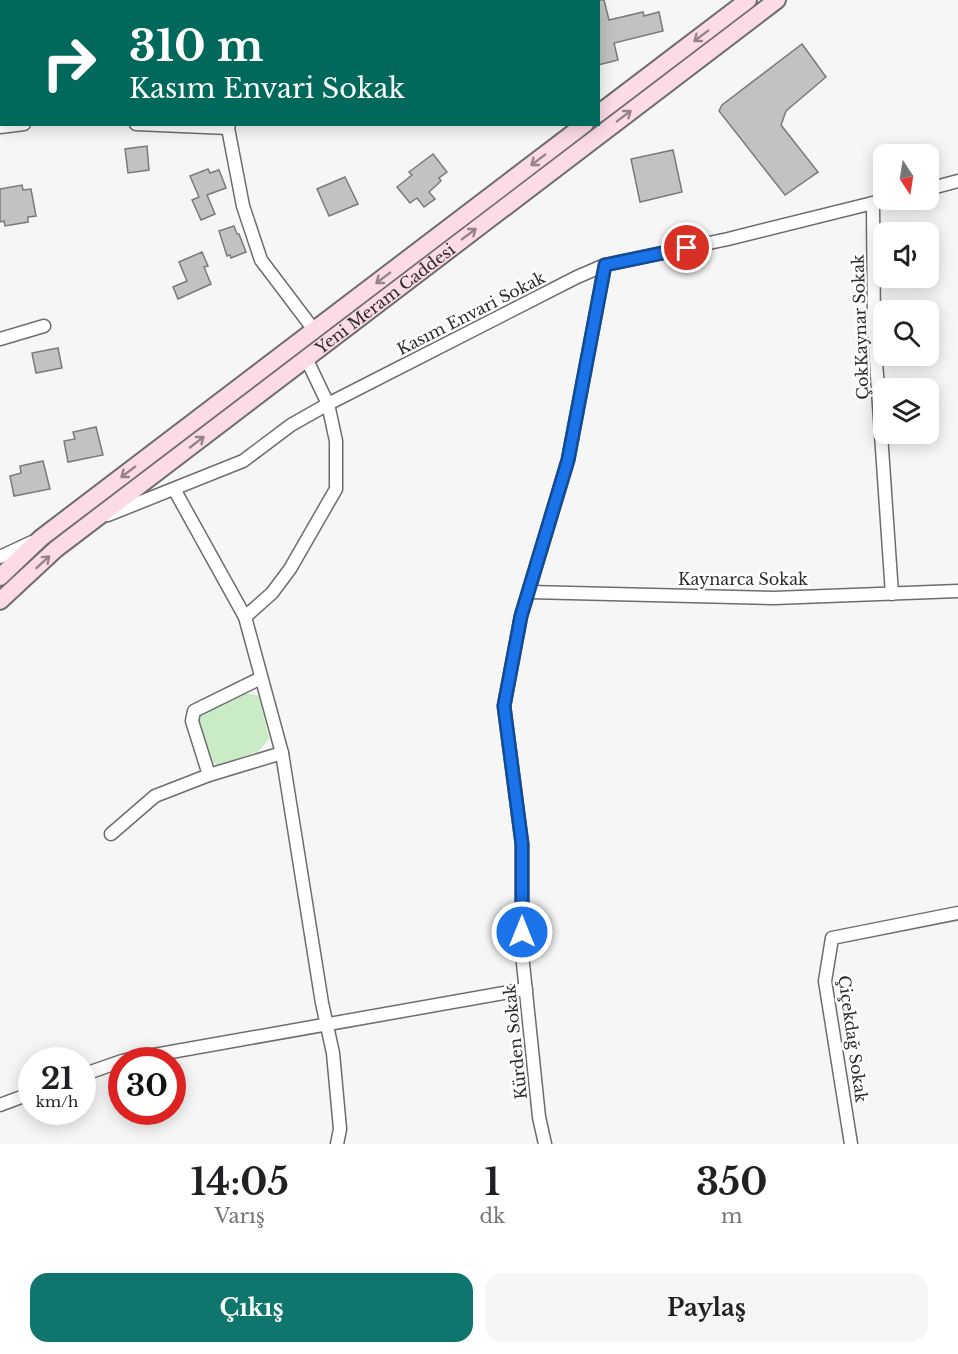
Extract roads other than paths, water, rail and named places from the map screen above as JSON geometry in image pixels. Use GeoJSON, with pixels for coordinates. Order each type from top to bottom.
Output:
{"type":"FeatureCollection","features":[{"type":"Feature","properties":{"kind":"main road"},"geometry":{"type":"LineString","coordinates":[[600,112],[748,0]]}},
{"type":"Feature","properties":{"kind":"main road","name":"Yeni Meram Caddesi"},"geometry":{"type":"LineString","coordinates":[[0,601],[56,549],[777,0]]}},
{"type":"Feature","properties":{"kind":"main road","name":"Yeni Meram Caddesi"},"geometry":{"type":"LineString","coordinates":[[0,577],[41,538],[582,126]]}},
{"type":"Feature","properties":{"kind":"street"},"geometry":{"type":"LineString","coordinates":[[229,126],[243,207],[261,260],[314,330]]}},
{"type":"Feature","properties":{"kind":"street"},"geometry":{"type":"LineString","coordinates":[[939,186],[958,181]]}},
{"type":"Feature","properties":{"kind":"street","name":"Kasım Envari Sokak"},"geometry":{"type":"LineString","coordinates":[[96,519],[243,461],[291,425],[328,404],[577,277],[605,265],[728,239],[873,203]]}},
{"type":"Feature","properties":{"kind":"street","name":"ÇokKaynar Sokak"},"geometry":{"type":"LineString","coordinates":[[879,210],[874,332],[892,594]]}},
{"type":"Feature","properties":{"kind":"street","name":"Kürden Sokak"},"geometry":{"type":"LineString","coordinates":[[545,1144],[539,1117],[522,954],[522,844],[504,706],[521,616],[568,460],[605,265]]}},
{"type":"Feature","properties":{"kind":"street"},"geometry":{"type":"LineString","coordinates":[[0,339],[44,326]]}},
{"type":"Feature","properties":{"kind":"street"},"geometry":{"type":"LineString","coordinates":[[245,617],[272,593],[290,569],[336,489],[336,441],[328,404],[306,358]]}},
{"type":"Feature","properties":{"kind":"street"},"geometry":{"type":"LineString","coordinates":[[174,489],[245,617],[282,753],[333,1053],[340,1129],[337,1144]]}},
{"type":"Feature","properties":{"kind":"street"},"geometry":{"type":"LineString","coordinates":[[0,557],[41,538]]}},
{"type":"Feature","properties":{"kind":"street","name":"Kaynarca Sokak"},"geometry":{"type":"LineString","coordinates":[[529,592],[774,598],[958,591]]}},
{"type":"Feature","properties":{"kind":"street"},"geometry":{"type":"LineString","coordinates":[[209,775],[192,721],[194,711],[261,678]]}},
{"type":"Feature","properties":{"kind":"street"},"geometry":{"type":"LineString","coordinates":[[111,834],[155,796],[209,775],[282,753]]}},
{"type":"Feature","properties":{"kind":"street","name":"Çiçekdağ Sokak"},"geometry":{"type":"LineString","coordinates":[[851,1144],[825,981],[832,938],[958,913]]}},
{"type":"Feature","properties":{"kind":"street"},"geometry":{"type":"LineString","coordinates":[[186,1050],[526,989]]}},
{"type":"Feature","properties":{"kind":"street"},"geometry":{"type":"LineString","coordinates":[[0,1105],[18,1098]]}}]}
